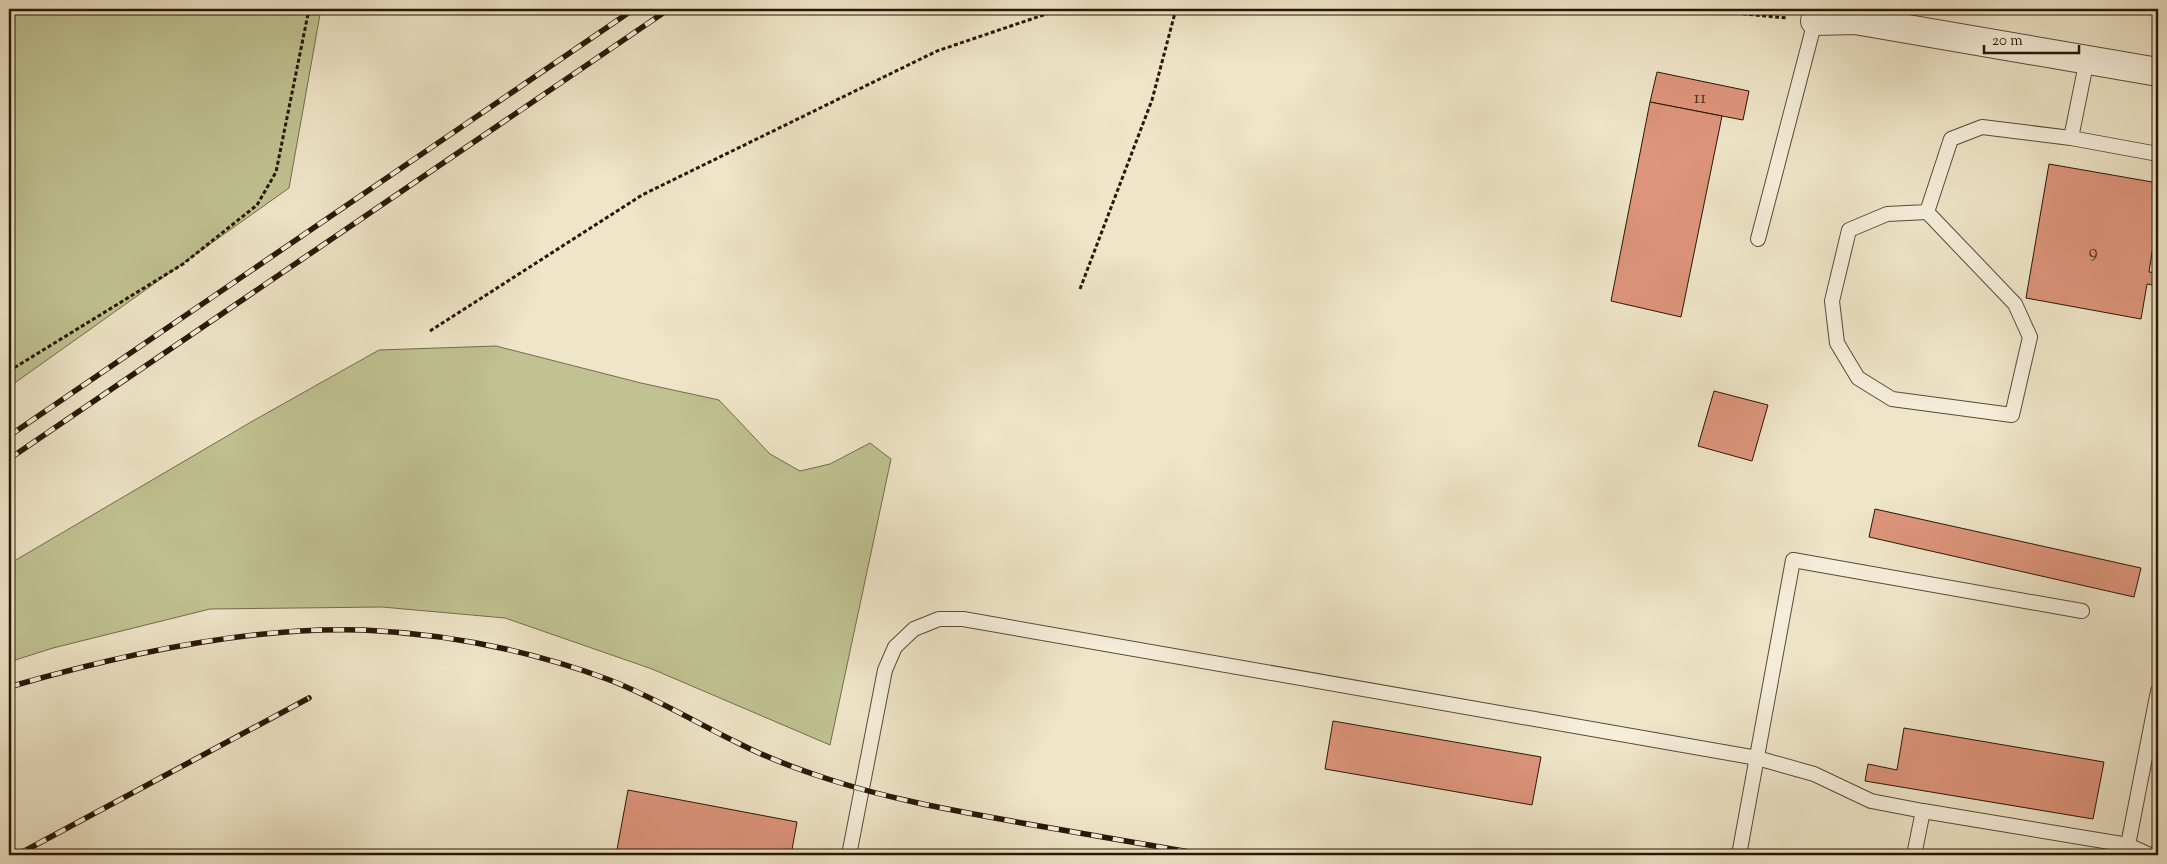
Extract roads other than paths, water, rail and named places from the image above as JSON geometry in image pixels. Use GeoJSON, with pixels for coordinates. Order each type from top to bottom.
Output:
{"type":"FeatureCollection","features":[{"type":"Feature","properties":{"kind":"street"},"geometry":{"type":"LineString","coordinates":[[1815,21],[1856,20],[2158,72]]}},
{"type":"Feature","properties":{"kind":"lane"},"geometry":{"type":"LineString","coordinates":[[1758,239],[1815,21]]}},
{"type":"Feature","properties":{"kind":"lane"},"geometry":{"type":"LineString","coordinates":[[2070,138],[2087,59]]}},
{"type":"Feature","properties":{"kind":"lane"},"geometry":{"type":"LineString","coordinates":[[1927,212],[1951,138],[1982,127],[2070,138],[2158,154]]}},
{"type":"Feature","properties":{"kind":"lane"},"geometry":{"type":"LineString","coordinates":[[1927,212],[2015,304],[2030,337],[2012,415],[1892,399],[1858,378],[1838,343],[1832,300],[1848,230],[1888,214],[1927,212]]}},
{"type":"Feature","properties":{"kind":"lane"},"geometry":{"type":"LineString","coordinates":[[1739,855],[1793,560],[2082,611]]}},
{"type":"Feature","properties":{"kind":"lane"},"geometry":{"type":"LineString","coordinates":[[849,855],[885,670],[895,647],[914,629],[939,619],[973,621],[1757,758],[1814,774],[1871,801],[2128,845],[2150,855]]}},
{"type":"Feature","properties":{"kind":"lane"},"geometry":{"type":"LineString","coordinates":[[2128,845],[2152,756],[2158,691]]}},
{"type":"Feature","properties":{"kind":"lane"},"geometry":{"type":"LineString","coordinates":[[1914,855],[1923,811]]}},
{"type":"Feature","properties":{"kind":"railway"},"geometry":{"type":"LineString","coordinates":[[9,436],[634,9]]}},
{"type":"Feature","properties":{"kind":"railway"},"geometry":{"type":"LineString","coordinates":[[9,459],[669,9]]}},
{"type":"Feature","properties":{"kind":"railway"},"geometry":{"type":"LineString","coordinates":[[9,687],[139,654],[230,638],[320,630],[364,630],[426,635],[518,652],[607,679],[656,701],[758,753],[852,786],[900,799],[949,809],[1206,855]]}},
{"type":"Feature","properties":{"kind":"railway"},"geometry":{"type":"LineString","coordinates":[[17,855],[309,698]]}}]}
